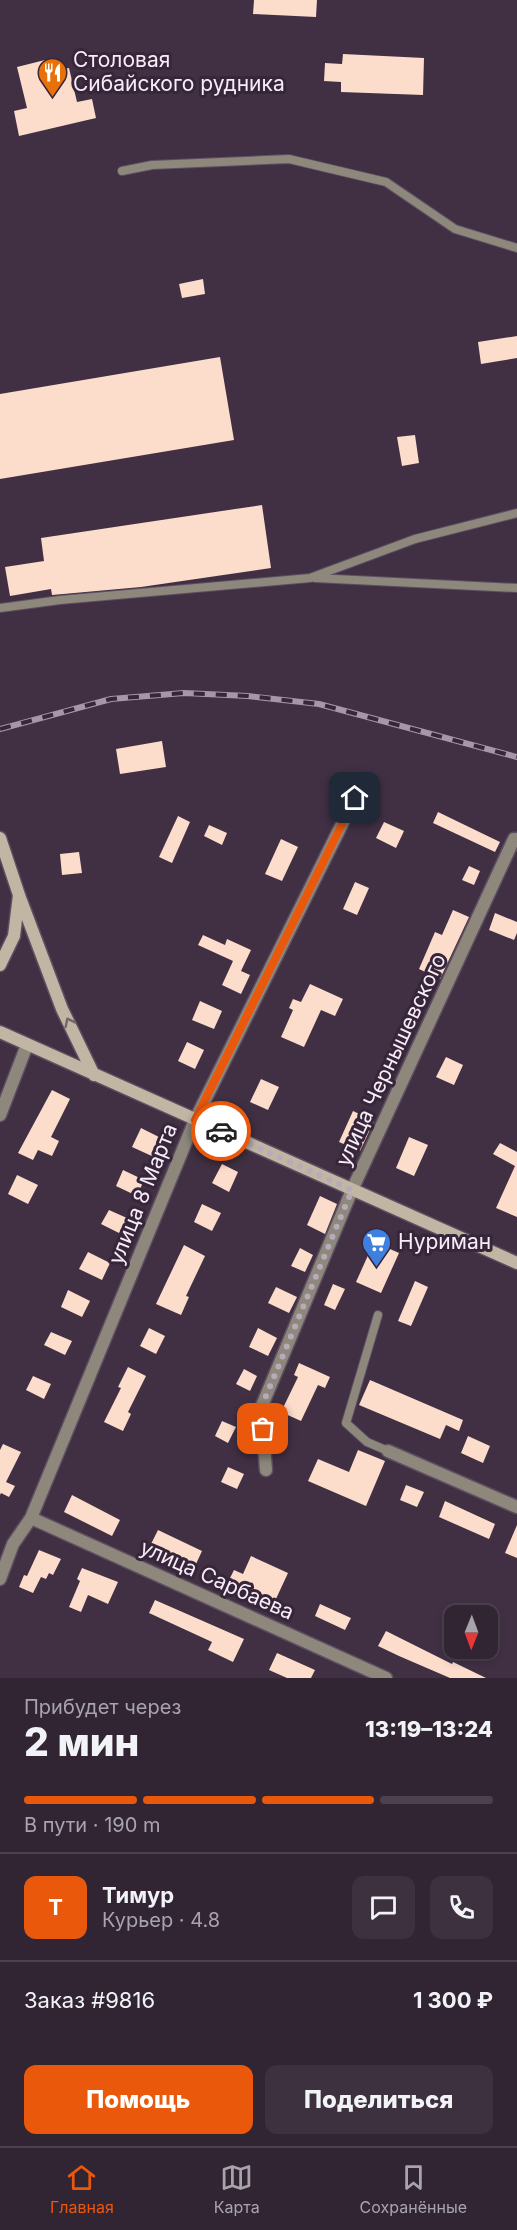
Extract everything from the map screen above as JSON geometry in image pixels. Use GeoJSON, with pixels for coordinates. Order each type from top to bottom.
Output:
{"type":"FeatureCollection","features":[{"type":"Feature","properties":{"kind":"main road"},"geometry":{"type":"LineString","coordinates":[[0,838],[62,1009],[94,1075]]}},
{"type":"Feature","properties":{"kind":"main road"},"geometry":{"type":"LineString","coordinates":[[0,965],[14,936],[19,895]]}},
{"type":"Feature","properties":{"kind":"main road"},"geometry":{"type":"LineString","coordinates":[[0,1032],[517,1263]]}},
{"type":"Feature","properties":{"kind":"street","name":"улица 8 Марта"},"geometry":{"type":"LineString","coordinates":[[0,1580],[13,1544],[31,1518],[195,1120],[355,798]]}},
{"type":"Feature","properties":{"kind":"street","name":"улица Чернышевского"},"geometry":{"type":"LineString","coordinates":[[266,1470],[261,1408],[352,1190],[516,839]]}},
{"type":"Feature","properties":{"kind":"street"},"geometry":{"type":"LineString","coordinates":[[0,1115],[27,1045]]}},
{"type":"Feature","properties":{"kind":"street"},"geometry":{"type":"LineString","coordinates":[[388,1451],[517,1507]]}},
{"type":"Feature","properties":{"kind":"street","name":"улица Сарбаева"},"geometry":{"type":"LineString","coordinates":[[31,1518],[386,1678]]}},
{"type":"Feature","properties":{"kind":"lane"},"geometry":{"type":"LineString","coordinates":[[122,171],[152,165],[289,159],[386,182],[455,229],[517,248]]}},
{"type":"Feature","properties":{"kind":"lane"},"geometry":{"type":"LineString","coordinates":[[310,578],[415,539],[517,513]]}},
{"type":"Feature","properties":{"kind":"lane"},"geometry":{"type":"LineString","coordinates":[[0,608],[60,600],[310,578],[517,588]]}},
{"type":"Feature","properties":{"kind":"lane"},"geometry":{"type":"LineString","coordinates":[[378,1314],[346,1423],[367,1442],[388,1451]]}},
{"type":"Feature","properties":{"kind":"building"},"geometry":{"type":"Polygon","coordinates":[[[254,0],[317,0],[316,17],[253,14],[254,0]]]}},
{"type":"Feature","properties":{"kind":"building"},"geometry":{"type":"Polygon","coordinates":[[[343,54],[424,58],[423,95],[341,92],[341,82],[324,81],[325,63],[342,64],[343,54]]]}},
{"type":"Feature","properties":{"kind":"building"},"geometry":{"type":"Polygon","coordinates":[[[45,60],[47,73],[69,68],[77,102],[92,99],[96,118],[19,136],[14,111],[27,108],[17,67],[45,60]]]}},
{"type":"Feature","properties":{"kind":"building"},"geometry":{"type":"Polygon","coordinates":[[[203,279],[205,294],[182,298],[179,284],[203,279]]]}},
{"type":"Feature","properties":{"kind":"building"},"geometry":{"type":"Polygon","coordinates":[[[517,336],[517,358],[481,364],[478,342],[517,336]]]}},
{"type":"Feature","properties":{"kind":"building"},"geometry":{"type":"Polygon","coordinates":[[[220,357],[234,440],[0,479],[0,394],[220,357]]]}},
{"type":"Feature","properties":{"kind":"building"},"geometry":{"type":"Polygon","coordinates":[[[415,435],[419,463],[402,466],[397,437],[415,435]]]}},
{"type":"Feature","properties":{"kind":"building"},"geometry":{"type":"Polygon","coordinates":[[[262,505],[271,568],[141,587],[52,595],[51,589],[10,596],[5,567],[44,561],[41,538],[262,505]]]}},
{"type":"Feature","properties":{"kind":"building"},"geometry":{"type":"Polygon","coordinates":[[[162,741],[166,767],[120,774],[116,749],[162,741]]]}},
{"type":"Feature","properties":{"kind":"building"},"geometry":{"type":"Polygon","coordinates":[[[438,812],[500,842],[495,852],[433,823],[438,812]]]}},
{"type":"Feature","properties":{"kind":"building"},"geometry":{"type":"Polygon","coordinates":[[[178,816],[190,822],[172,863],[159,857],[178,816]]]}},
{"type":"Feature","properties":{"kind":"building"},"geometry":{"type":"Polygon","coordinates":[[[384,822],[404,831],[396,848],[376,838],[384,822]]]}},
{"type":"Feature","properties":{"kind":"building"},"geometry":{"type":"Polygon","coordinates":[[[209,825],[227,833],[222,845],[204,836],[209,825]]]}},
{"type":"Feature","properties":{"kind":"building"},"geometry":{"type":"Polygon","coordinates":[[[281,839],[298,847],[282,881],[265,874],[281,839]]]}},
{"type":"Feature","properties":{"kind":"building"},"geometry":{"type":"Polygon","coordinates":[[[79,852],[82,873],[62,875],[60,854],[79,852]]]}},
{"type":"Feature","properties":{"kind":"building"},"geometry":{"type":"Polygon","coordinates":[[[469,866],[480,871],[474,885],[462,880],[469,866]]]}},
{"type":"Feature","properties":{"kind":"building"},"geometry":{"type":"Polygon","coordinates":[[[355,882],[369,888],[357,915],[343,909],[355,882]]]}},
{"type":"Feature","properties":{"kind":"building"},"geometry":{"type":"Polygon","coordinates":[[[453,910],[469,917],[440,979],[419,969],[435,932],[442,935],[453,910]]]}},
{"type":"Feature","properties":{"kind":"building"},"geometry":{"type":"Polygon","coordinates":[[[495,913],[517,922],[517,933],[514,940],[489,930],[495,913]]]}},
{"type":"Feature","properties":{"kind":"building"},"geometry":{"type":"Polygon","coordinates":[[[203,935],[225,945],[227,939],[251,950],[241,971],[250,975],[241,994],[222,985],[233,961],[198,945],[203,935]]]}},
{"type":"Feature","properties":{"kind":"building"},"geometry":{"type":"Polygon","coordinates":[[[310,984],[343,999],[335,1016],[321,1010],[304,1047],[281,1037],[293,1010],[289,1008],[293,999],[301,1002],[310,984]]]}},
{"type":"Feature","properties":{"kind":"building"},"geometry":{"type":"Polygon","coordinates":[[[200,1001],[222,1011],[214,1029],[192,1020],[200,1001]]]}},
{"type":"Feature","properties":{"kind":"building"},"geometry":{"type":"Polygon","coordinates":[[[187,1042],[204,1050],[195,1069],[178,1061],[187,1042]]]}},
{"type":"Feature","properties":{"kind":"building"},"geometry":{"type":"Polygon","coordinates":[[[446,1057],[463,1065],[454,1085],[436,1077],[446,1057]]]}},
{"type":"Feature","properties":{"kind":"building"},"geometry":{"type":"Polygon","coordinates":[[[261,1079],[279,1087],[268,1110],[250,1102],[261,1079]]]}},
{"type":"Feature","properties":{"kind":"building"},"geometry":{"type":"Polygon","coordinates":[[[52,1090],[70,1099],[51,1137],[59,1141],[52,1156],[38,1150],[33,1160],[18,1153],[52,1090]]]}},
{"type":"Feature","properties":{"kind":"building"},"geometry":{"type":"Polygon","coordinates":[[[353,1111],[374,1121],[360,1151],[339,1142],[353,1111]]]}},
{"type":"Feature","properties":{"kind":"building"},"geometry":{"type":"Polygon","coordinates":[[[141,1128],[163,1139],[154,1157],[132,1147],[141,1128]]]}},
{"type":"Feature","properties":{"kind":"building"},"geometry":{"type":"Polygon","coordinates":[[[409,1137],[428,1145],[414,1176],[396,1168],[409,1137]]]}},
{"type":"Feature","properties":{"kind":"building"},"geometry":{"type":"Polygon","coordinates":[[[500,1143],[517,1152],[517,1217],[496,1208],[515,1166],[493,1154],[500,1143]]]}},
{"type":"Feature","properties":{"kind":"building"},"geometry":{"type":"Polygon","coordinates":[[[222,1164],[238,1172],[229,1192],[212,1183],[222,1164]]]}},
{"type":"Feature","properties":{"kind":"building"},"geometry":{"type":"Polygon","coordinates":[[[123,1170],[144,1180],[137,1196],[116,1186],[123,1170]]]}},
{"type":"Feature","properties":{"kind":"building"},"geometry":{"type":"Polygon","coordinates":[[[17,1175],[38,1185],[28,1204],[8,1194],[17,1175]]]}},
{"type":"Feature","properties":{"kind":"building"},"geometry":{"type":"Polygon","coordinates":[[[320,1196],[337,1204],[325,1234],[307,1225],[320,1196]]]}},
{"type":"Feature","properties":{"kind":"building"},"geometry":{"type":"Polygon","coordinates":[[[202,1204],[221,1213],[212,1231],[194,1222],[202,1204]]]}},
{"type":"Feature","properties":{"kind":"building"},"geometry":{"type":"Polygon","coordinates":[[[109,1210],[127,1218],[119,1233],[101,1224],[109,1210]]]}},
{"type":"Feature","properties":{"kind":"building","name":"Нуриман"},"geometry":{"type":"Polygon","coordinates":[[[374,1242],[399,1253],[381,1293],[356,1282],[374,1242]]]}},
{"type":"Feature","properties":{"kind":"building"},"geometry":{"type":"Polygon","coordinates":[[[184,1245],[205,1256],[186,1296],[189,1297],[181,1315],[156,1304],[184,1245]]]}},
{"type":"Feature","properties":{"kind":"building"},"geometry":{"type":"Polygon","coordinates":[[[300,1248],[313,1255],[305,1272],[291,1266],[300,1248]]]}},
{"type":"Feature","properties":{"kind":"building"},"geometry":{"type":"Polygon","coordinates":[[[88,1252],[110,1263],[102,1280],[79,1269],[88,1252]]]}},
{"type":"Feature","properties":{"kind":"building"},"geometry":{"type":"Polygon","coordinates":[[[415,1281],[428,1287],[411,1326],[398,1321],[415,1281]]]}},
{"type":"Feature","properties":{"kind":"building"},"geometry":{"type":"Polygon","coordinates":[[[333,1284],[345,1289],[335,1310],[324,1305],[333,1284]]]}},
{"type":"Feature","properties":{"kind":"building"},"geometry":{"type":"Polygon","coordinates":[[[276,1287],[297,1297],[289,1313],[268,1303],[276,1287]]]}},
{"type":"Feature","properties":{"kind":"building"},"geometry":{"type":"Polygon","coordinates":[[[68,1290],[90,1301],[82,1317],[61,1307],[68,1290]]]}},
{"type":"Feature","properties":{"kind":"building"},"geometry":{"type":"Polygon","coordinates":[[[149,1328],[165,1336],[156,1354],[140,1346],[149,1328]]]}},
{"type":"Feature","properties":{"kind":"building"},"geometry":{"type":"Polygon","coordinates":[[[258,1328],[277,1338],[268,1356],[249,1347],[258,1328]]]}},
{"type":"Feature","properties":{"kind":"building"},"geometry":{"type":"Polygon","coordinates":[[[51,1332],[72,1341],[65,1355],[44,1345],[51,1332]]]}},
{"type":"Feature","properties":{"kind":"building"},"geometry":{"type":"Polygon","coordinates":[[[299,1363],[330,1377],[325,1388],[318,1385],[301,1421],[281,1412],[298,1377],[294,1375],[299,1363]]]}},
{"type":"Feature","properties":{"kind":"building"},"geometry":{"type":"Polygon","coordinates":[[[128,1367],[146,1376],[128,1412],[131,1414],[123,1431],[104,1422],[121,1388],[118,1387],[128,1367]]]}},
{"type":"Feature","properties":{"kind":"building"},"geometry":{"type":"Polygon","coordinates":[[[244,1369],[257,1376],[250,1391],[236,1384],[244,1369]]]}},
{"type":"Feature","properties":{"kind":"building"},"geometry":{"type":"Polygon","coordinates":[[[33,1376],[51,1384],[44,1399],[26,1390],[33,1376]]]}},
{"type":"Feature","properties":{"kind":"building"},"geometry":{"type":"Polygon","coordinates":[[[370,1380],[463,1420],[459,1431],[446,1425],[440,1439],[359,1405],[370,1380]]]}},
{"type":"Feature","properties":{"kind":"building"},"geometry":{"type":"Polygon","coordinates":[[[222,1421],[236,1427],[228,1443],[215,1436],[222,1421]]]}},
{"type":"Feature","properties":{"kind":"building"},"geometry":{"type":"Polygon","coordinates":[[[468,1436],[490,1446],[483,1463],[461,1453],[468,1436]]]}},
{"type":"Feature","properties":{"kind":"building"},"geometry":{"type":"Polygon","coordinates":[[[3,1444],[21,1452],[6,1482],[15,1486],[9,1497],[1,1493],[0,1495],[0,1450],[3,1444]]]}},
{"type":"Feature","properties":{"kind":"building"},"geometry":{"type":"Polygon","coordinates":[[[358,1450],[385,1461],[366,1506],[308,1481],[318,1459],[349,1472],[358,1450]]]}},
{"type":"Feature","properties":{"kind":"building"},"geometry":{"type":"Polygon","coordinates":[[[228,1467],[244,1474],[237,1489],[221,1482],[228,1467]]]}},
{"type":"Feature","properties":{"kind":"building"},"geometry":{"type":"Polygon","coordinates":[[[406,1485],[424,1492],[417,1507],[400,1500],[406,1485]]]}},
{"type":"Feature","properties":{"kind":"building"},"geometry":{"type":"Polygon","coordinates":[[[72,1495],[120,1520],[112,1536],[64,1512],[72,1495]]]}},
{"type":"Feature","properties":{"kind":"building"},"geometry":{"type":"Polygon","coordinates":[[[445,1501],[495,1524],[489,1539],[439,1517],[445,1501]]]}},
{"type":"Feature","properties":{"kind":"building"},"geometry":{"type":"Polygon","coordinates":[[[517,1525],[517,1558],[505,1553],[517,1525]]]}},
{"type":"Feature","properties":{"kind":"building"},"geometry":{"type":"Polygon","coordinates":[[[158,1530],[202,1551],[196,1564],[151,1544],[158,1530]]]}},
{"type":"Feature","properties":{"kind":"building"},"geometry":{"type":"Polygon","coordinates":[[[39,1550],[61,1559],[53,1575],[49,1573],[46,1579],[41,1577],[33,1593],[19,1587],[24,1575],[27,1576],[39,1550]]]}},
{"type":"Feature","properties":{"kind":"building"},"geometry":{"type":"Polygon","coordinates":[[[251,1556],[288,1573],[275,1601],[229,1580],[234,1570],[243,1574],[251,1556]]]}},
{"type":"Feature","properties":{"kind":"building"},"geometry":{"type":"Polygon","coordinates":[[[82,1568],[118,1582],[108,1604],[88,1595],[81,1612],[69,1607],[80,1581],[77,1579],[82,1568]]]}},
{"type":"Feature","properties":{"kind":"building"},"geometry":{"type":"Polygon","coordinates":[[[155,1600],[244,1639],[233,1662],[208,1650],[212,1642],[149,1613],[155,1600]]]}},
{"type":"Feature","properties":{"kind":"building"},"geometry":{"type":"Polygon","coordinates":[[[320,1604],[351,1618],[345,1630],[315,1616],[320,1604]]]}},
{"type":"Feature","properties":{"kind":"building"},"geometry":{"type":"Polygon","coordinates":[[[386,1631],[486,1678],[450,1678],[399,1656],[378,1646],[386,1631]]]}},
{"type":"Feature","properties":{"kind":"building"},"geometry":{"type":"Polygon","coordinates":[[[277,1653],[315,1670],[311,1678],[287,1678],[269,1670],[277,1653]]]}},
{"type":"Feature","properties":{"kind":"railway"},"geometry":{"type":"LineString","coordinates":[[0,729],[111,699],[184,693],[248,696],[319,704],[517,757]]}},
{"type":"Feature","properties":{"kind":"way so far"},"geometry":{"type":"LineString","coordinates":[[221,1131],[352,1190],[261,1408],[263,1429]]}},
{"type":"Feature","properties":{"kind":"place","name":"Столовая Сибайского рудника"},"geometry":{"type":"Point","coordinates":[52,98]}},
{"type":"Feature","properties":{"kind":"place","name":"Нуриман"},"geometry":{"type":"Point","coordinates":[377,1268]}},
{"type":"Feature","properties":{"kind":"route"},"geometry":{"type":"LineString","coordinates":[[221,1131],[195,1120],[355,798]]}}]}
